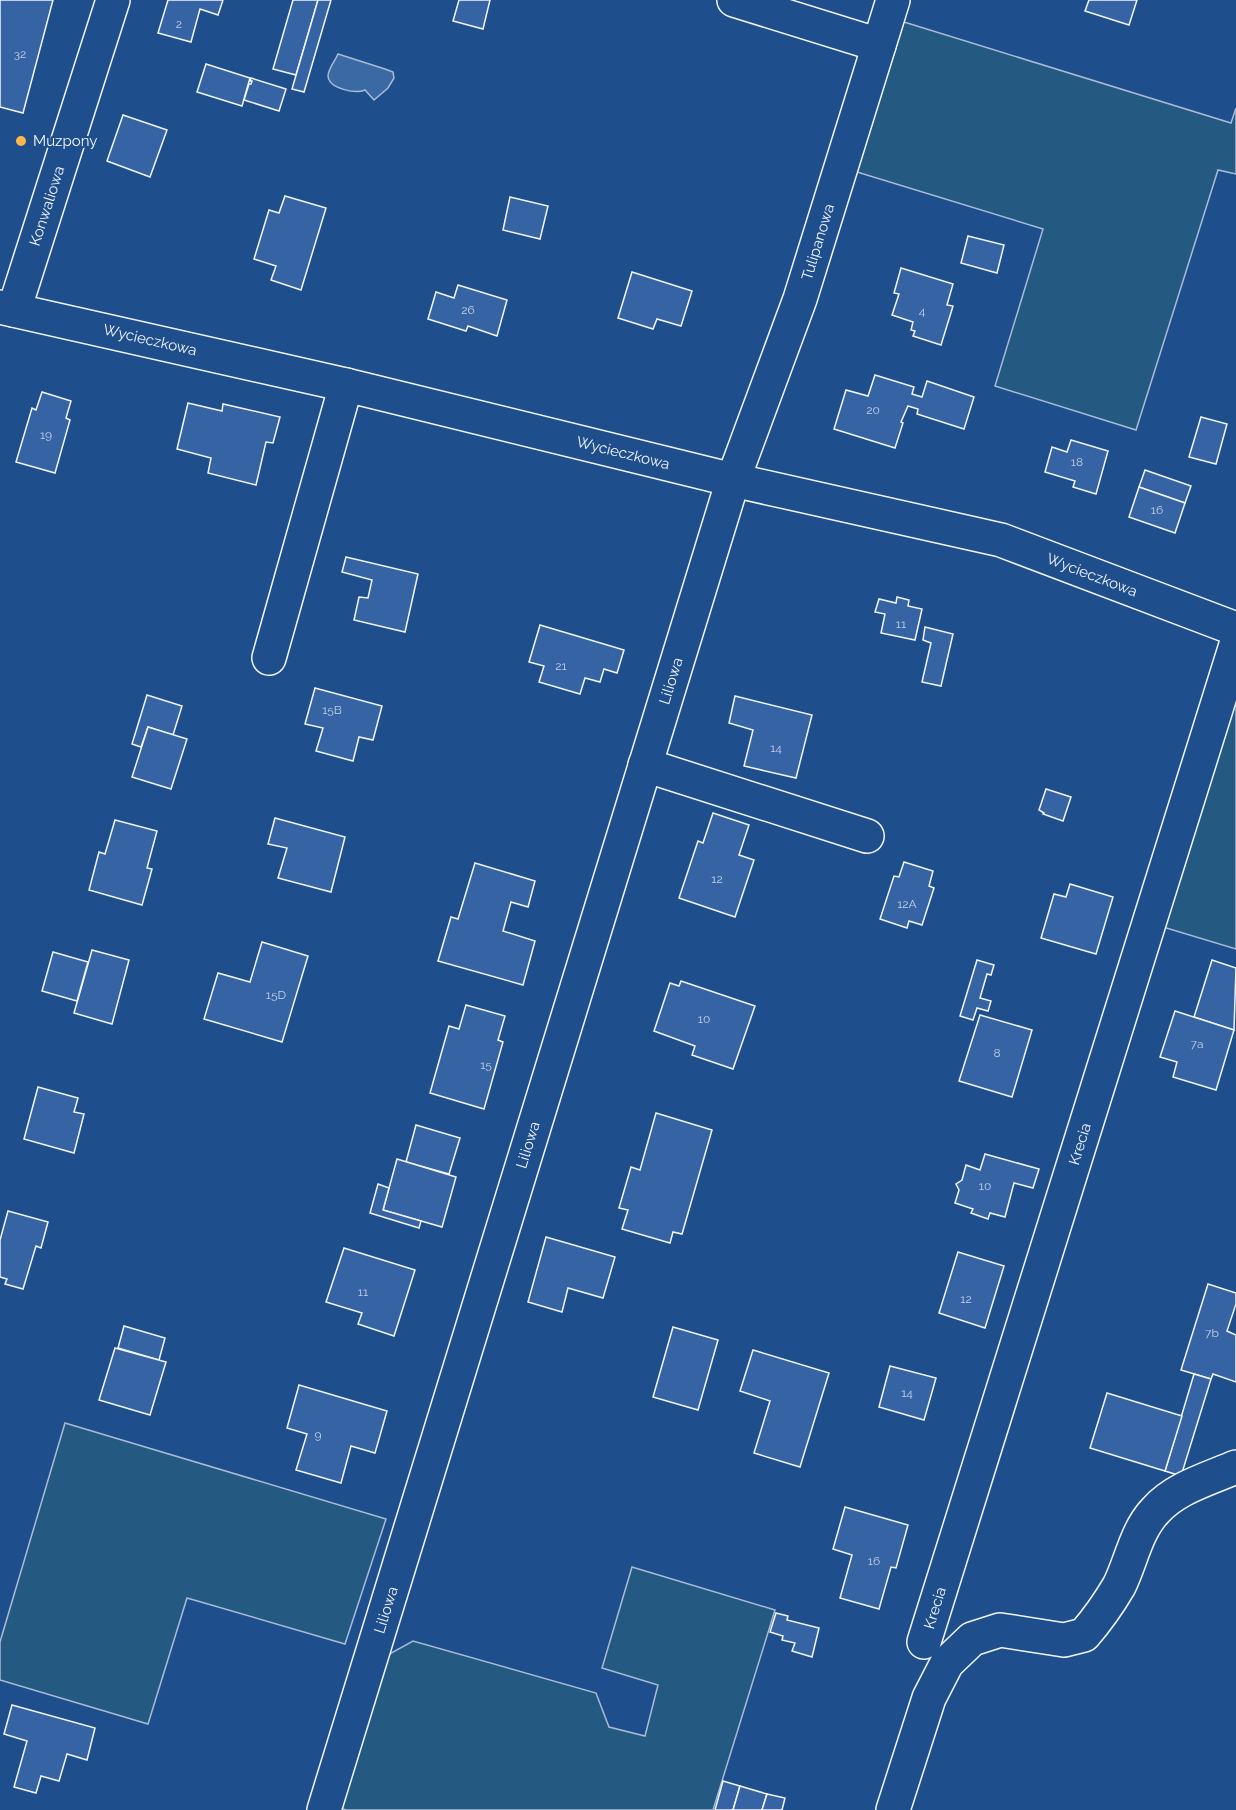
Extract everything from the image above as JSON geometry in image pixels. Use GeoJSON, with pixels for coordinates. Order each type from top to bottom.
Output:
{"type":"FeatureCollection","features":[{"type":"Feature","properties":{"kind":"street","name":"Konwaliowa"},"geometry":{"type":"LineString","coordinates":[[7,308],[112,0]]}},
{"type":"Feature","properties":{"kind":"street"},"geometry":{"type":"LineString","coordinates":[[734,0],[879,45]]}},
{"type":"Feature","properties":{"kind":"street","name":"Tulipanowa"},"geometry":{"type":"LineString","coordinates":[[733,480],[800,299],[893,0]]}},
{"type":"Feature","properties":{"kind":"street","name":"Wycieczkowa"},"geometry":{"type":"LineString","coordinates":[[7,308],[346,385],[733,480],[1001,540],[1236,629]]}},
{"type":"Feature","properties":{"kind":"street"},"geometry":{"type":"LineString","coordinates":[[269,658],[346,385]]}},
{"type":"Feature","properties":{"kind":"street","name":"Liliowa"},"geometry":{"type":"LineString","coordinates":[[324,1810],[733,480]]}},
{"type":"Feature","properties":{"kind":"street","name":"Krecia"},"geometry":{"type":"LineString","coordinates":[[924,1642],[1236,645]]}},
{"type":"Feature","properties":{"kind":"street"},"geometry":{"type":"LineString","coordinates":[[645,765],[867,836]]}},
{"type":"Feature","properties":{"kind":"street"},"geometry":{"type":"LineString","coordinates":[[893,1810],[929,1698],[946,1663],[972,1639],[1000,1630],[1065,1640],[1084,1635],[1119,1586],[1145,1525],[1154,1511],[1167,1499],[1186,1488],[1236,1467]]}},
{"type":"Feature","properties":{"kind":"shaded area"},"geometry":{"type":"Polygon","coordinates":[[[904,22],[1231,123],[1236,108],[1236,174],[1218,170],[1136,430],[995,386],[1043,229],[857,172],[904,22]]]}},
{"type":"Feature","properties":{"kind":"shaded area"},"geometry":{"type":"Polygon","coordinates":[[[338,54],[393,72],[394,78],[388,88],[374,100],[365,90],[350,91],[338,87],[328,76],[338,54]]]}},
{"type":"Feature","properties":{"kind":"shaded area"},"geometry":{"type":"Polygon","coordinates":[[[1236,695],[1236,949],[1163,927],[1236,695]]]}},
{"type":"Feature","properties":{"kind":"shaded area"},"geometry":{"type":"Polygon","coordinates":[[[65,1423],[386,1519],[345,1644],[187,1598],[148,1724],[0,1680],[0,1642],[65,1423]]]}},
{"type":"Feature","properties":{"kind":"shaded area"},"geometry":{"type":"Polygon","coordinates":[[[632,1567],[775,1610],[713,1810],[346,1810],[337,1807],[384,1657],[413,1641],[596,1693],[609,1727],[645,1736],[658,1685],[602,1668],[632,1567]]]}},
{"type":"Feature","properties":{"kind":"building"},"geometry":{"type":"Polygon","coordinates":[[[0,0],[53,0],[23,113],[0,107],[0,0]]]}},
{"type":"Feature","properties":{"kind":"building"},"geometry":{"type":"Polygon","coordinates":[[[168,0],[223,0],[218,15],[200,9],[191,42],[158,33],[168,0]]]}},
{"type":"Feature","properties":{"kind":"building"},"geometry":{"type":"Polygon","coordinates":[[[293,0],[318,0],[296,75],[273,69],[293,0]]]}},
{"type":"Feature","properties":{"kind":"building"},"geometry":{"type":"Polygon","coordinates":[[[318,0],[331,0],[304,92],[292,89],[318,0]]]}},
{"type":"Feature","properties":{"kind":"building"},"geometry":{"type":"Polygon","coordinates":[[[459,0],[490,0],[483,29],[453,21],[459,0]]]}},
{"type":"Feature","properties":{"kind":"building"},"geometry":{"type":"Polygon","coordinates":[[[1089,0],[1137,0],[1129,25],[1085,11],[1089,0]]]}},
{"type":"Feature","properties":{"kind":"building"},"geometry":{"type":"Polygon","coordinates":[[[206,64],[250,78],[242,106],[197,92],[206,64]]]}},
{"type":"Feature","properties":{"kind":"building"},"geometry":{"type":"Polygon","coordinates":[[[251,78],[286,89],[279,111],[244,100],[252,81],[250,81],[251,78]]]}},
{"type":"Feature","properties":{"kind":"building"},"geometry":{"type":"Polygon","coordinates":[[[123,115],[167,130],[150,177],[107,161],[123,115]]]}},
{"type":"Feature","properties":{"kind":"building"},"geometry":{"type":"Polygon","coordinates":[[[285,196],[326,208],[301,290],[271,280],[276,266],[254,259],[269,210],[279,213],[285,196]]]}},
{"type":"Feature","properties":{"kind":"building"},"geometry":{"type":"Polygon","coordinates":[[[510,197],[548,206],[540,239],[503,230],[510,197]]]}},
{"type":"Feature","properties":{"kind":"building"},"geometry":{"type":"Polygon","coordinates":[[[968,236],[1004,245],[997,273],[961,263],[968,236]]]}},
{"type":"Feature","properties":{"kind":"building"},"geometry":{"type":"Polygon","coordinates":[[[901,268],[953,284],[947,305],[953,306],[941,345],[913,336],[915,331],[911,330],[913,322],[892,315],[899,294],[894,293],[901,268]]]}},
{"type":"Feature","properties":{"kind":"building"},"geometry":{"type":"Polygon","coordinates":[[[632,272],[692,291],[681,326],[657,319],[653,329],[618,318],[632,272]]]}},
{"type":"Feature","properties":{"kind":"building"},"geometry":{"type":"Polygon","coordinates":[[[458,285],[507,300],[497,336],[468,326],[466,331],[428,319],[436,292],[454,298],[458,285]]]}},
{"type":"Feature","properties":{"kind":"building"},"geometry":{"type":"Polygon","coordinates":[[[875,375],[914,387],[912,394],[922,397],[927,381],[974,397],[964,429],[917,414],[918,409],[908,406],[901,422],[903,423],[895,448],[834,429],[846,390],[868,396],[875,375]]]}},
{"type":"Feature","properties":{"kind":"building"},"geometry":{"type":"Polygon","coordinates":[[[42,392],[71,401],[66,418],[70,420],[55,473],[16,462],[32,408],[36,410],[42,392]]]}},
{"type":"Feature","properties":{"kind":"building"},"geometry":{"type":"Polygon","coordinates":[[[188,403],[222,411],[223,404],[280,417],[273,443],[266,442],[256,485],[208,473],[211,458],[177,449],[188,403]]]}},
{"type":"Feature","properties":{"kind":"building"},"geometry":{"type":"Polygon","coordinates":[[[1201,417],[1227,424],[1216,464],[1189,457],[1201,417]]]}},
{"type":"Feature","properties":{"kind":"building"},"geometry":{"type":"Polygon","coordinates":[[[1071,440],[1108,451],[1096,494],[1073,487],[1075,481],[1045,472],[1052,447],[1067,452],[1071,440]]]}},
{"type":"Feature","properties":{"kind":"building"},"geometry":{"type":"Polygon","coordinates":[[[1145,470],[1191,486],[1185,503],[1139,487],[1145,470]]]}},
{"type":"Feature","properties":{"kind":"building"},"geometry":{"type":"Polygon","coordinates":[[[1139,487],[1185,503],[1175,533],[1129,517],[1139,487]]]}},
{"type":"Feature","properties":{"kind":"building"},"geometry":{"type":"Polygon","coordinates":[[[346,557],[418,574],[405,632],[354,620],[359,597],[368,598],[372,580],[342,572],[346,557]]]}},
{"type":"Feature","properties":{"kind":"building"},"geometry":{"type":"Polygon","coordinates":[[[897,597],[909,600],[908,606],[922,609],[915,640],[881,633],[885,614],[875,612],[879,599],[896,603],[897,597]]]}},
{"type":"Feature","properties":{"kind":"building"},"geometry":{"type":"Polygon","coordinates":[[[540,625],[624,650],[617,673],[604,669],[600,682],[585,678],[580,694],[539,682],[544,666],[529,662],[540,625]]]}},
{"type":"Feature","properties":{"kind":"building"},"geometry":{"type":"Polygon","coordinates":[[[925,627],[953,634],[941,686],[922,682],[931,643],[923,640],[925,627]]]}},
{"type":"Feature","properties":{"kind":"building"},"geometry":{"type":"Polygon","coordinates":[[[315,688],[382,706],[373,740],[359,737],[353,761],[316,751],[323,728],[305,724],[315,688]]]}},
{"type":"Feature","properties":{"kind":"building"},"geometry":{"type":"Polygon","coordinates":[[[147,695],[182,706],[173,735],[148,727],[141,747],[132,744],[147,695]]]}},
{"type":"Feature","properties":{"kind":"building"},"geometry":{"type":"Polygon","coordinates":[[[735,696],[812,715],[796,778],[744,766],[753,730],[729,723],[735,696]]]}},
{"type":"Feature","properties":{"kind":"building"},"geometry":{"type":"Polygon","coordinates":[[[148,727],[187,739],[171,789],[132,777],[148,727]]]}},
{"type":"Feature","properties":{"kind":"building"},"geometry":{"type":"Polygon","coordinates":[[[1046,789],[1071,797],[1063,821],[1043,814],[1039,810],[1046,789]]]}},
{"type":"Feature","properties":{"kind":"building"},"geometry":{"type":"Polygon","coordinates":[[[713,813],[749,825],[739,855],[754,860],[735,917],[679,898],[698,841],[703,843],[713,813]]]}},
{"type":"Feature","properties":{"kind":"building"},"geometry":{"type":"Polygon","coordinates":[[[275,818],[345,837],[331,892],[278,878],[287,848],[268,844],[275,818]]]}},
{"type":"Feature","properties":{"kind":"building"},"geometry":{"type":"Polygon","coordinates":[[[115,820],[157,831],[147,868],[152,869],[142,905],[89,890],[99,852],[105,854],[115,820]]]}},
{"type":"Feature","properties":{"kind":"building"},"geometry":{"type":"Polygon","coordinates":[[[904,862],[933,871],[929,886],[934,888],[922,925],[909,921],[907,928],[880,919],[894,876],[899,877],[904,862]]]}},
{"type":"Feature","properties":{"kind":"building"},"geometry":{"type":"Polygon","coordinates":[[[475,863],[535,881],[528,907],[511,902],[503,931],[535,941],[523,985],[438,961],[451,917],[458,919],[475,863]]]}},
{"type":"Feature","properties":{"kind":"building"},"geometry":{"type":"Polygon","coordinates":[[[1070,884],[1113,897],[1096,954],[1041,938],[1054,894],[1066,897],[1070,884]]]}},
{"type":"Feature","properties":{"kind":"building"},"geometry":{"type":"Polygon","coordinates":[[[262,942],[308,956],[282,1042],[204,1019],[218,973],[250,982],[262,942]]]}},
{"type":"Feature","properties":{"kind":"building"},"geometry":{"type":"Polygon","coordinates":[[[92,950],[129,960],[112,1024],[74,1013],[92,950]]]}},
{"type":"Feature","properties":{"kind":"building"},"geometry":{"type":"Polygon","coordinates":[[[53,952],[88,962],[77,1001],[42,991],[53,952]]]}},
{"type":"Feature","properties":{"kind":"building"},"geometry":{"type":"Polygon","coordinates":[[[977,960],[994,965],[991,975],[987,974],[980,998],[991,1001],[988,1011],[977,1008],[973,1020],[960,1016],[977,960]]]}},
{"type":"Feature","properties":{"kind":"building"},"geometry":{"type":"Polygon","coordinates":[[[1212,960],[1236,968],[1234,1030],[1194,1017],[1212,960]]]}},
{"type":"Feature","properties":{"kind":"building"},"geometry":{"type":"Polygon","coordinates":[[[681,981],[755,1006],[733,1069],[692,1055],[695,1046],[654,1031],[670,983],[679,986],[681,981]]]}},
{"type":"Feature","properties":{"kind":"building"},"geometry":{"type":"Polygon","coordinates":[[[466,1005],[505,1016],[498,1040],[503,1042],[484,1109],[430,1093],[449,1026],[459,1029],[466,1005]]]}},
{"type":"Feature","properties":{"kind":"building"},"geometry":{"type":"Polygon","coordinates":[[[1175,1011],[1234,1030],[1216,1090],[1173,1077],[1177,1062],[1160,1057],[1175,1011]]]}},
{"type":"Feature","properties":{"kind":"building"},"geometry":{"type":"Polygon","coordinates":[[[980,1015],[1032,1030],[1012,1097],[959,1081],[980,1015]]]}},
{"type":"Feature","properties":{"kind":"building"},"geometry":{"type":"Polygon","coordinates":[[[38,1087],[78,1098],[74,1112],[84,1114],[74,1153],[24,1139],[38,1087]]]}},
{"type":"Feature","properties":{"kind":"building"},"geometry":{"type":"Polygon","coordinates":[[[656,1113],[712,1130],[682,1234],[673,1232],[670,1243],[622,1229],[628,1210],[619,1208],[631,1167],[640,1170],[656,1113]]]}},
{"type":"Feature","properties":{"kind":"building"},"geometry":{"type":"Polygon","coordinates":[[[416,1125],[460,1138],[449,1174],[406,1162],[416,1125]]]}},
{"type":"Feature","properties":{"kind":"building"},"geometry":{"type":"Polygon","coordinates":[[[985,1154],[1039,1169],[1033,1188],[1014,1183],[1005,1217],[990,1213],[988,1219],[971,1213],[973,1209],[955,1203],[959,1190],[956,1184],[962,1180],[966,1165],[980,1170],[985,1154]]]}},
{"type":"Feature","properties":{"kind":"building"},"geometry":{"type":"Polygon","coordinates":[[[397,1159],[456,1177],[442,1227],[383,1210],[397,1159]]]}},
{"type":"Feature","properties":{"kind":"building"},"geometry":{"type":"Polygon","coordinates":[[[378,1184],[389,1188],[383,1210],[421,1221],[419,1228],[370,1213],[378,1184]]]}},
{"type":"Feature","properties":{"kind":"building"},"geometry":{"type":"Polygon","coordinates":[[[8,1211],[48,1222],[41,1248],[36,1246],[23,1289],[5,1284],[7,1279],[0,1277],[0,1240],[8,1211]]]}},
{"type":"Feature","properties":{"kind":"building"},"geometry":{"type":"Polygon","coordinates":[[[546,1237],[615,1257],[603,1298],[568,1288],[562,1312],[528,1302],[546,1237]]]}},
{"type":"Feature","properties":{"kind":"building"},"geometry":{"type":"Polygon","coordinates":[[[344,1248],[415,1270],[394,1336],[358,1324],[362,1313],[326,1302],[344,1248]]]}},
{"type":"Feature","properties":{"kind":"building"},"geometry":{"type":"Polygon","coordinates":[[[958,1252],[1004,1266],[985,1328],[939,1313],[958,1252]]]}},
{"type":"Feature","properties":{"kind":"building"},"geometry":{"type":"Polygon","coordinates":[[[1208,1284],[1236,1293],[1236,1304],[1227,1331],[1236,1335],[1236,1382],[1213,1374],[1211,1379],[1181,1370],[1208,1284]]]}},
{"type":"Feature","properties":{"kind":"building"},"geometry":{"type":"Polygon","coordinates":[[[124,1326],[165,1338],[159,1360],[118,1348],[124,1326]]]}},
{"type":"Feature","properties":{"kind":"building"},"geometry":{"type":"Polygon","coordinates":[[[673,1327],[718,1340],[698,1410],[653,1397],[673,1327]]]}},
{"type":"Feature","properties":{"kind":"building"},"geometry":{"type":"Polygon","coordinates":[[[115,1348],[166,1362],[150,1415],[99,1400],[115,1348]]]}},
{"type":"Feature","properties":{"kind":"building"},"geometry":{"type":"Polygon","coordinates":[[[753,1350],[829,1373],[800,1467],[754,1453],[770,1401],[740,1391],[753,1350]]]}},
{"type":"Feature","properties":{"kind":"building"},"geometry":{"type":"Polygon","coordinates":[[[890,1366],[936,1378],[924,1420],[879,1407],[890,1366]]]}},
{"type":"Feature","properties":{"kind":"building"},"geometry":{"type":"Polygon","coordinates":[[[1194,1374],[1211,1379],[1181,1476],[1165,1471],[1194,1374]]]}},
{"type":"Feature","properties":{"kind":"building"},"geometry":{"type":"Polygon","coordinates":[[[299,1385],[387,1411],[375,1453],[351,1446],[341,1483],[296,1470],[307,1434],[287,1428],[299,1385]]]}},
{"type":"Feature","properties":{"kind":"building"},"geometry":{"type":"Polygon","coordinates":[[[1107,1393],[1182,1416],[1165,1471],[1090,1448],[1107,1393]]]}},
{"type":"Feature","properties":{"kind":"building"},"geometry":{"type":"Polygon","coordinates":[[[845,1507],[908,1525],[896,1568],[891,1567],[879,1609],[840,1598],[852,1555],[833,1549],[845,1507]]]}},
{"type":"Feature","properties":{"kind":"building"},"geometry":{"type":"Polygon","coordinates":[[[776,1613],[788,1616],[787,1620],[819,1628],[812,1657],[792,1651],[795,1643],[782,1640],[783,1636],[770,1632],[776,1613]]]}},
{"type":"Feature","properties":{"kind":"building"},"geometry":{"type":"Polygon","coordinates":[[[12,1705],[95,1728],[87,1760],[67,1754],[59,1781],[41,1776],[36,1793],[14,1787],[27,1741],[4,1734],[12,1705]]]}},
{"type":"Feature","properties":{"kind":"building"},"geometry":{"type":"Polygon","coordinates":[[[723,1781],[740,1786],[733,1810],[715,1810],[723,1781]]]}},
{"type":"Feature","properties":{"kind":"building"},"geometry":{"type":"Polygon","coordinates":[[[740,1786],[767,1794],[762,1810],[733,1810],[740,1786]]]}},
{"type":"Feature","properties":{"kind":"building"},"geometry":{"type":"Polygon","coordinates":[[[767,1794],[785,1798],[782,1810],[762,1810],[767,1794]]]}},
{"type":"Feature","properties":{"kind":"place","name":"Muzpony"},"geometry":{"type":"Point","coordinates":[21,141]}}]}
